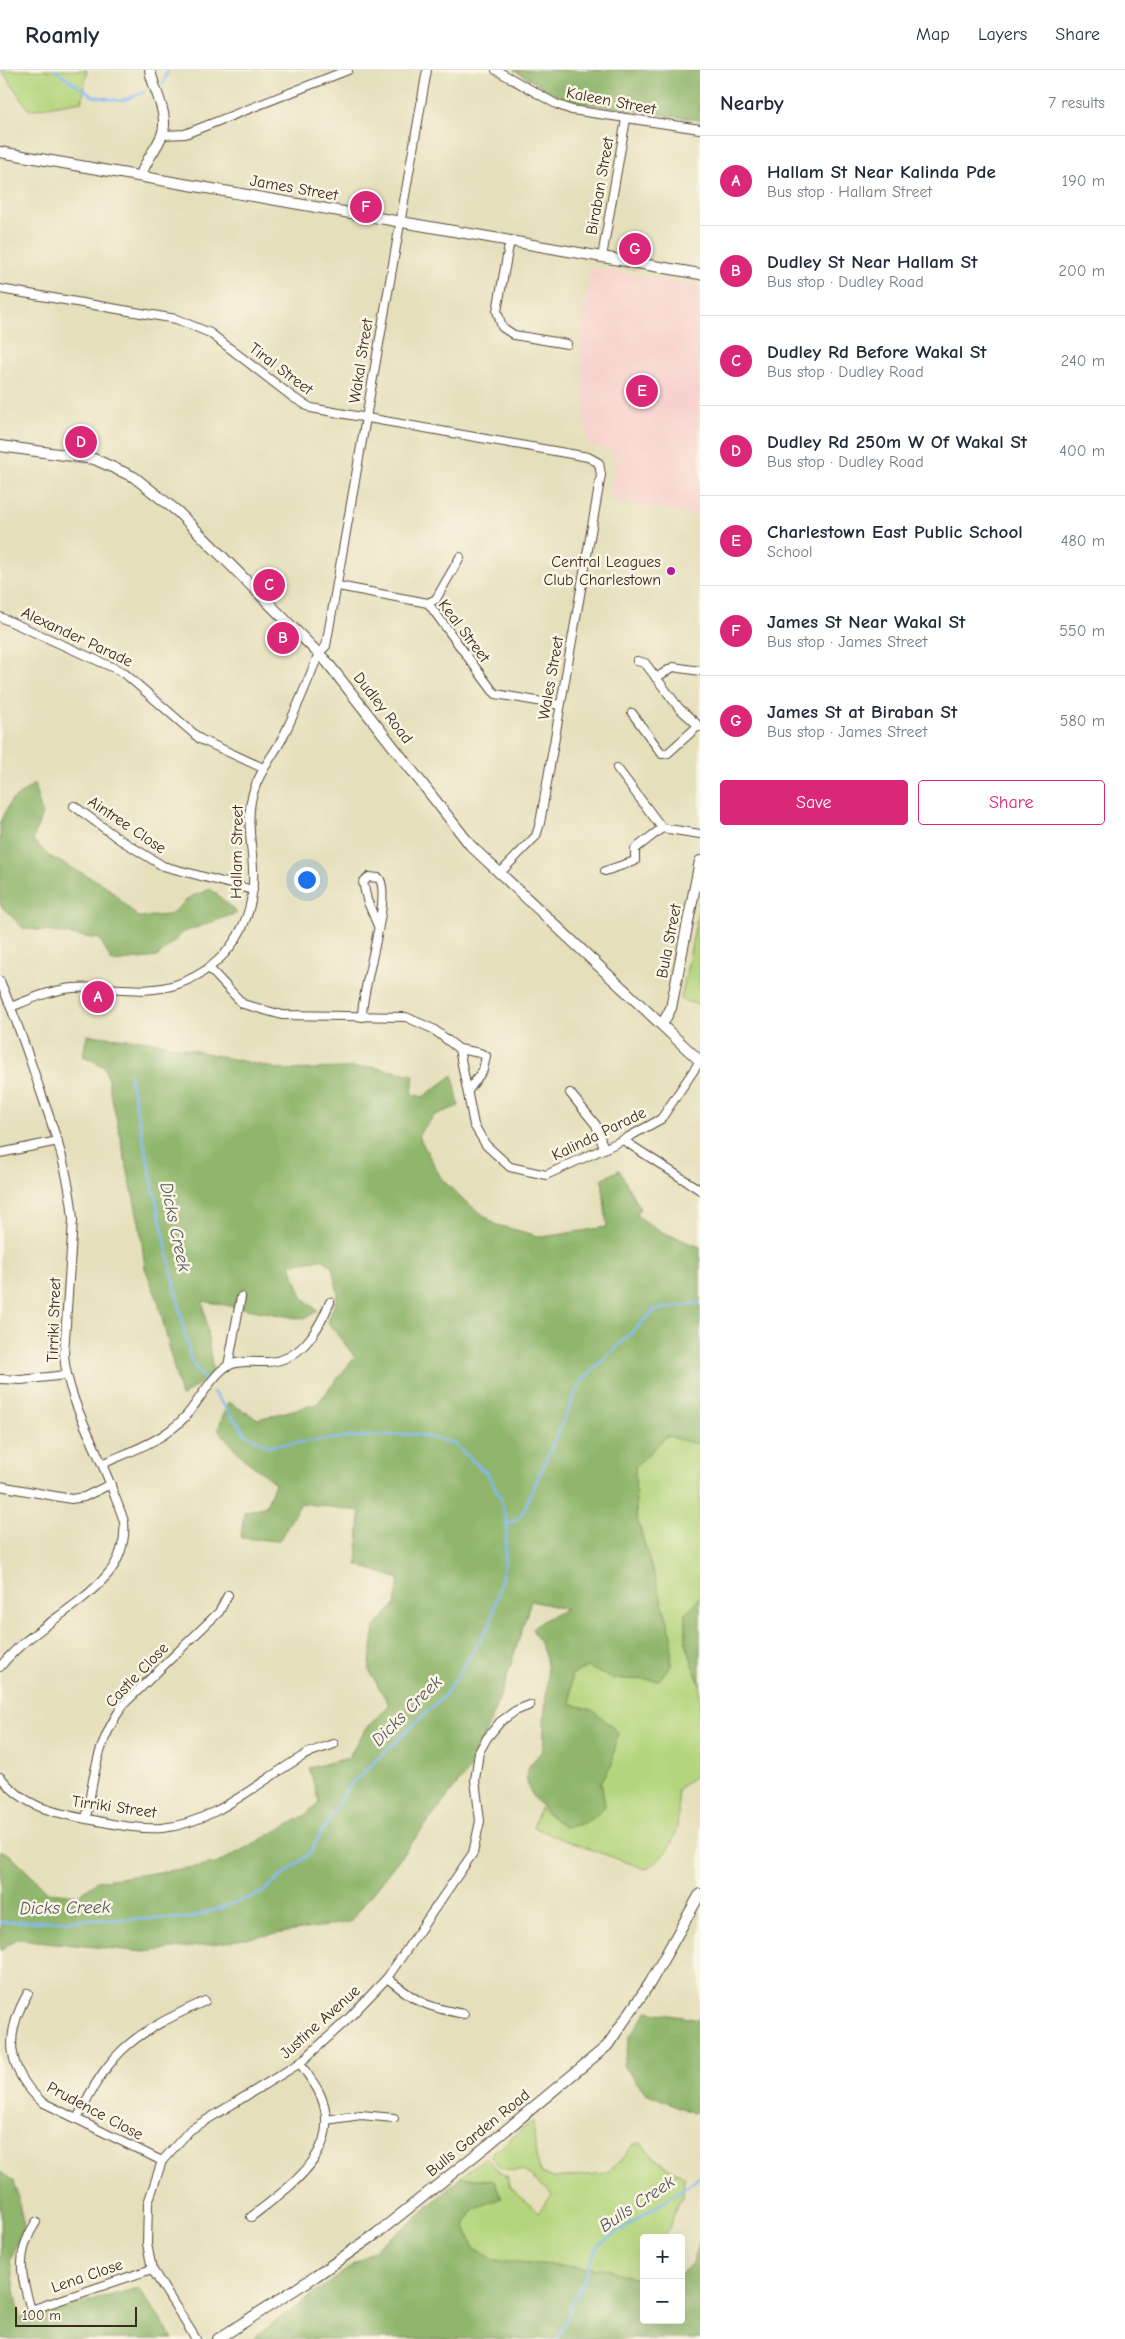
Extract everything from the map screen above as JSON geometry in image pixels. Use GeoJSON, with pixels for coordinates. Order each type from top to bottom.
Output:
{"type":"FeatureCollection","features":[{"type":"Feature","properties":{"kind":"main road"},"geometry":{"type":"LineString","coordinates":[[141,176],[147,158],[162,135],[163,114],[150,70]]}},
{"type":"Feature","properties":{"kind":"main road","name":"James Street"},"geometry":{"type":"LineString","coordinates":[[0,152],[700,274]]}},
{"type":"Feature","properties":{"kind":"main road","name":"Dudley Road"},"geometry":{"type":"LineString","coordinates":[[0,446],[94,459],[134,477],[178,512],[342,679],[458,832],[471,846],[501,872],[700,1061]]}},
{"type":"Feature","properties":{"kind":"main road","name":"Bula Street"},"geometry":{"type":"LineString","coordinates":[[662,1025],[671,1008],[700,861]]}},
{"type":"Feature","properties":{"kind":"main road","name":"Bulls Garden Road"},"geometry":{"type":"LineString","coordinates":[[218,2339],[316,2276],[376,2234],[488,2145],[607,2046],[616,2036],[650,1983],[700,1894]]}},
{"type":"Feature","properties":{"kind":"street"},"geometry":{"type":"LineString","coordinates":[[162,135],[186,134],[348,70]]}},
{"type":"Feature","properties":{"kind":"street","name":"Wakal Street"},"geometry":{"type":"LineString","coordinates":[[318,653],[326,646],[338,586],[399,222],[427,70]]}},
{"type":"Feature","properties":{"kind":"street","name":"Kaleen Street"},"geometry":{"type":"LineString","coordinates":[[496,70],[564,107],[626,119],[700,129]]}},
{"type":"Feature","properties":{"kind":"street","name":"Biraban Street"},"geometry":{"type":"LineString","coordinates":[[602,257],[626,119]]}},
{"type":"Feature","properties":{"kind":"street"},"geometry":{"type":"LineString","coordinates":[[510,240],[497,311],[502,327],[514,335],[567,344]]}},
{"type":"Feature","properties":{"kind":"street","name":"Tiral Street"},"geometry":{"type":"LineString","coordinates":[[0,289],[176,319],[210,332],[294,398],[311,408],[588,456],[599,463],[600,475]]}},
{"type":"Feature","properties":{"kind":"street","name":"Wales Street"},"geometry":{"type":"LineString","coordinates":[[501,872],[536,836],[540,823],[600,475]]}},
{"type":"Feature","properties":{"kind":"street"},"geometry":{"type":"LineString","coordinates":[[428,603],[436,598],[460,557]]}},
{"type":"Feature","properties":{"kind":"street","name":"Keal Street"},"geometry":{"type":"LineString","coordinates":[[338,586],[428,603],[496,694],[560,705]]}},
{"type":"Feature","properties":{"kind":"street","name":"Alexander Parade"},"geometry":{"type":"LineString","coordinates":[[0,617],[123,672],[200,739],[263,768]]}},
{"type":"Feature","properties":{"kind":"street","name":"Hallam Street"},"geometry":{"type":"LineString","coordinates":[[11,1007],[38,996],[73,988],[151,990],[164,988],[193,978],[210,969],[234,942],[247,918],[252,890],[250,807],[254,787],[263,768],[284,735],[318,653]]}},
{"type":"Feature","properties":{"kind":"street"},"geometry":{"type":"LineString","coordinates":[[632,713],[662,754],[668,753],[699,726],[679,708],[645,664],[637,661]]}},
{"type":"Feature","properties":{"kind":"street"},"geometry":{"type":"LineString","coordinates":[[656,678],[673,667],[700,671]]}},
{"type":"Feature","properties":{"kind":"street"},"geometry":{"type":"LineString","coordinates":[[617,768],[662,828],[700,834]]}},
{"type":"Feature","properties":{"kind":"street","name":"Aintree Close"},"geometry":{"type":"LineString","coordinates":[[74,806],[119,839],[163,866],[252,890]]}},
{"type":"Feature","properties":{"kind":"street"},"geometry":{"type":"LineString","coordinates":[[605,871],[635,860],[636,849],[662,828]]}},
{"type":"Feature","properties":{"kind":"street"},"geometry":{"type":"LineString","coordinates":[[362,1017],[365,986],[378,926],[382,902],[382,882],[379,878],[369,877],[362,882],[363,889],[378,926]]}},
{"type":"Feature","properties":{"kind":"street"},"geometry":{"type":"LineString","coordinates":[[210,969],[243,1004],[282,1015],[406,1017],[433,1029],[459,1049],[486,1056],[484,1070],[468,1092]]}},
{"type":"Feature","properties":{"kind":"street","name":"Tirriki Street"},"geometry":{"type":"LineString","coordinates":[[0,981],[58,1141],[72,1200],[73,1220],[64,1354],[66,1375],[111,1484],[124,1522],[124,1537],[117,1561],[99,1583],[24,1643],[0,1667]]}},
{"type":"Feature","properties":{"kind":"street","name":"Kalinda Parade"},"geometry":{"type":"LineString","coordinates":[[459,1049],[474,1125],[486,1145],[510,1167],[546,1175],[623,1140],[661,1119],[700,1061]]}},
{"type":"Feature","properties":{"kind":"street"},"geometry":{"type":"LineString","coordinates":[[570,1093],[596,1125],[604,1149]]}},
{"type":"Feature","properties":{"kind":"street"},"geometry":{"type":"LineString","coordinates":[[623,1140],[700,1190]]}},
{"type":"Feature","properties":{"kind":"street"},"geometry":{"type":"LineString","coordinates":[[0,1153],[58,1141]]}},
{"type":"Feature","properties":{"kind":"street"},"geometry":{"type":"LineString","coordinates":[[228,1366],[241,1298]]}},
{"type":"Feature","properties":{"kind":"street"},"geometry":{"type":"LineString","coordinates":[[102,1464],[170,1433],[186,1416],[223,1368],[248,1361],[283,1360],[307,1343],[316,1332],[330,1302]]}},
{"type":"Feature","properties":{"kind":"street"},"geometry":{"type":"LineString","coordinates":[[0,1380],[21,1380],[66,1375]]}},
{"type":"Feature","properties":{"kind":"street"},"geometry":{"type":"LineString","coordinates":[[0,1486],[71,1498],[84,1497],[111,1484]]}},
{"type":"Feature","properties":{"kind":"street","name":"Castle Close"},"geometry":{"type":"LineString","coordinates":[[86,1818],[98,1756],[103,1738],[112,1720],[124,1704],[219,1612],[228,1595]]}},
{"type":"Feature","properties":{"kind":"street","name":"Justine Avenue"},"geometry":{"type":"LineString","coordinates":[[196,2339],[152,2269],[147,2244],[146,2224],[150,2196],[162,2161],[190,2130],[300,2063],[347,2020],[387,1978],[473,1853],[480,1821],[475,1780],[479,1752],[500,1722],[515,1710],[530,1704]]}},
{"type":"Feature","properties":{"kind":"street","name":"Tirriki Street"},"geometry":{"type":"LineString","coordinates":[[0,1777],[10,1789],[29,1804],[43,1810],[142,1828],[179,1825],[199,1819],[305,1755],[334,1744]]}},
{"type":"Feature","properties":{"kind":"street"},"geometry":{"type":"LineString","coordinates":[[387,1978],[420,2002],[433,2008],[464,2014]]}},
{"type":"Feature","properties":{"kind":"street","name":"Prudence Close"},"geometry":{"type":"LineString","coordinates":[[28,1993],[18,2009],[12,2030],[11,2046],[16,2068],[27,2088],[42,2102],[162,2161]]}},
{"type":"Feature","properties":{"kind":"street"},"geometry":{"type":"LineString","coordinates":[[77,2119],[92,2087],[112,2058],[136,2036],[164,2020],[205,2001]]}},
{"type":"Feature","properties":{"kind":"street"},"geometry":{"type":"LineString","coordinates":[[251,2217],[298,2180],[314,2162],[323,2142],[326,2120],[320,2093],[300,2063]]}},
{"type":"Feature","properties":{"kind":"street"},"geometry":{"type":"LineString","coordinates":[[326,2120],[361,2115],[394,2118]]}},
{"type":"Feature","properties":{"kind":"street","name":"Lena Close"},"geometry":{"type":"LineString","coordinates":[[36,2222],[23,2247],[21,2264],[23,2281],[31,2310],[152,2269]]}},
{"type":"Feature","properties":{"kind":"shaded area"},"geometry":{"type":"Polygon","coordinates":[[[592,268],[700,286],[700,515],[615,501],[610,496],[617,459],[610,449],[588,445],[580,337],[592,268]]]}},
{"type":"Feature","properties":{"kind":"green space"},"geometry":{"type":"Polygon","coordinates":[[[0,70],[87,70],[82,101],[29,110],[0,70]]]}},
{"type":"Feature","properties":{"kind":"green space"},"geometry":{"type":"Polygon","coordinates":[[[514,70],[700,70],[700,120],[566,101],[514,70]]]}},
{"type":"Feature","properties":{"kind":"green space"},"geometry":{"type":"Polygon","coordinates":[[[34,784],[42,814],[33,840],[49,856],[105,885],[138,917],[170,915],[190,897],[211,889],[237,913],[184,932],[157,957],[112,962],[100,939],[23,928],[0,905],[0,822],[11,801],[34,784]]]}},
{"type":"Feature","properties":{"kind":"green space"},"geometry":{"type":"Polygon","coordinates":[[[700,902],[700,1005],[681,1000],[700,902]]]}},
{"type":"Feature","properties":{"kind":"green space"},"geometry":{"type":"Polygon","coordinates":[[[87,1035],[151,1041],[283,1070],[372,1067],[414,1075],[412,1094],[423,1097],[453,1075],[459,1106],[435,1115],[418,1135],[441,1178],[463,1200],[497,1225],[542,1237],[607,1227],[602,1179],[619,1170],[640,1209],[636,1215],[662,1232],[700,1247],[700,1442],[697,1444],[667,1436],[635,1467],[636,1515],[672,1636],[671,1665],[659,1680],[613,1679],[587,1667],[571,1675],[571,1704],[593,1710],[618,1732],[612,1764],[601,1782],[605,1806],[592,1819],[564,1827],[537,1802],[528,1785],[526,1777],[528,1769],[543,1747],[547,1676],[546,1659],[532,1629],[542,1621],[566,1609],[531,1601],[505,1683],[474,1763],[350,1922],[200,1946],[144,1952],[17,1939],[0,1950],[0,1850],[10,1855],[48,1892],[79,1895],[97,1881],[216,1864],[304,1816],[319,1802],[309,1768],[348,1758],[365,1730],[389,1705],[369,1670],[375,1627],[395,1605],[399,1579],[357,1565],[360,1511],[301,1503],[279,1541],[241,1538],[244,1512],[266,1506],[275,1483],[243,1458],[218,1429],[228,1402],[258,1419],[317,1404],[355,1357],[328,1323],[338,1293],[332,1266],[322,1259],[290,1264],[302,1297],[318,1311],[302,1319],[203,1301],[213,1373],[181,1397],[158,1301],[145,1268],[140,1227],[105,1067],[83,1056],[87,1035]]]}},
{"type":"Feature","properties":{"kind":"green space"},"geometry":{"type":"Polygon","coordinates":[[[667,1436],[697,1444],[700,1442],[700,1597],[686,1614],[686,1644],[700,1685],[700,1764],[696,1775],[677,1790],[678,1814],[675,1836],[664,1854],[646,1869],[533,1827],[540,1808],[564,1827],[605,1806],[601,1782],[612,1764],[593,1710],[571,1704],[571,1675],[587,1667],[613,1679],[672,1636],[636,1515],[635,1466],[667,1436]]]}},
{"type":"Feature","properties":{"kind":"green space"},"geometry":{"type":"Polygon","coordinates":[[[700,1597],[700,1685],[686,1644],[686,1614],[700,1597]]]}},
{"type":"Feature","properties":{"kind":"green space"},"geometry":{"type":"Polygon","coordinates":[[[647,2011],[700,2020],[700,2111],[693,2113],[646,2093],[623,2066],[630,2036],[647,2011]]]}},
{"type":"Feature","properties":{"kind":"green space"},"geometry":{"type":"Polygon","coordinates":[[[533,2121],[536,2156],[541,2173],[553,2178],[605,2173],[622,2160],[634,2144],[641,2143],[657,2160],[684,2177],[683,2196],[676,2207],[670,2228],[665,2234],[640,2234],[640,2281],[610,2270],[495,2260],[473,2247],[465,2226],[473,2208],[502,2198],[494,2181],[461,2177],[486,2157],[499,2172],[508,2177],[511,2188],[538,2212],[552,2195],[523,2170],[507,2170],[497,2164],[490,2155],[533,2121]]]}},
{"type":"Feature","properties":{"kind":"green space"},"geometry":{"type":"Polygon","coordinates":[[[0,2172],[14,2181],[24,2226],[10,2260],[20,2318],[139,2288],[173,2339],[0,2339],[0,2172]]]}},
{"type":"Feature","properties":{"kind":"green space"},"geometry":{"type":"Polygon","coordinates":[[[461,2177],[494,2181],[502,2198],[473,2209],[465,2226],[473,2247],[495,2260],[610,2270],[640,2281],[640,2324],[685,2324],[685,2270],[693,2262],[700,2240],[700,2339],[252,2339],[405,2227],[461,2177]]]}},
{"type":"Feature","properties":{"kind":"waterway"},"geometry":{"type":"LineString","coordinates":[[54,70],[93,96],[121,101],[144,92]]}},
{"type":"Feature","properties":{"kind":"waterway"},"geometry":{"type":"LineString","coordinates":[[163,84],[168,70]]}},
{"type":"Feature","properties":{"kind":"waterway","name":"Dicks Creek"},"geometry":{"type":"LineString","coordinates":[[129,1074],[191,1361],[205,1381]]}},
{"type":"Feature","properties":{"kind":"waterway"},"geometry":{"type":"LineString","coordinates":[[507,1525],[521,1516],[581,1381],[655,1310],[700,1303]]}},
{"type":"Feature","properties":{"kind":"waterway","name":"Dicks Creek"},"geometry":{"type":"LineString","coordinates":[[0,1922],[191,1918],[260,1894],[309,1854],[348,1787],[445,1695],[491,1623],[504,1567],[507,1525],[501,1499],[488,1474],[453,1443],[415,1434],[350,1437],[267,1446],[246,1434],[213,1392]]}},
{"type":"Feature","properties":{"kind":"waterway","name":"Bulls Creek"},"geometry":{"type":"LineString","coordinates":[[558,2339],[598,2245],[700,2177]]}},
{"type":"Feature","properties":{"kind":"place","name":"James St Near Wakal St"},"geometry":{"type":"Point","coordinates":[366,207]}},
{"type":"Feature","properties":{"kind":"place","name":"James St at Biraban St"},"geometry":{"type":"Point","coordinates":[635,249]}},
{"type":"Feature","properties":{"kind":"place","name":"Charlestown East Public School"},"geometry":{"type":"Point","coordinates":[642,391]}},
{"type":"Feature","properties":{"kind":"place","name":"Dudley Rd 250m W Of Wakal St"},"geometry":{"type":"Point","coordinates":[81,442]}},
{"type":"Feature","properties":{"kind":"place","name":"Central Leagues Club Charlestown"},"geometry":{"type":"Point","coordinates":[671,571]}},
{"type":"Feature","properties":{"kind":"place","name":"Dudley Rd Before Wakal St"},"geometry":{"type":"Point","coordinates":[269,585]}},
{"type":"Feature","properties":{"kind":"place","name":"Dudley St Near Hallam St"},"geometry":{"type":"Point","coordinates":[283,638]}},
{"type":"Feature","properties":{"kind":"place","name":"Hallam St Near Kalinda Pde"},"geometry":{"type":"Point","coordinates":[98,997]}}]}
